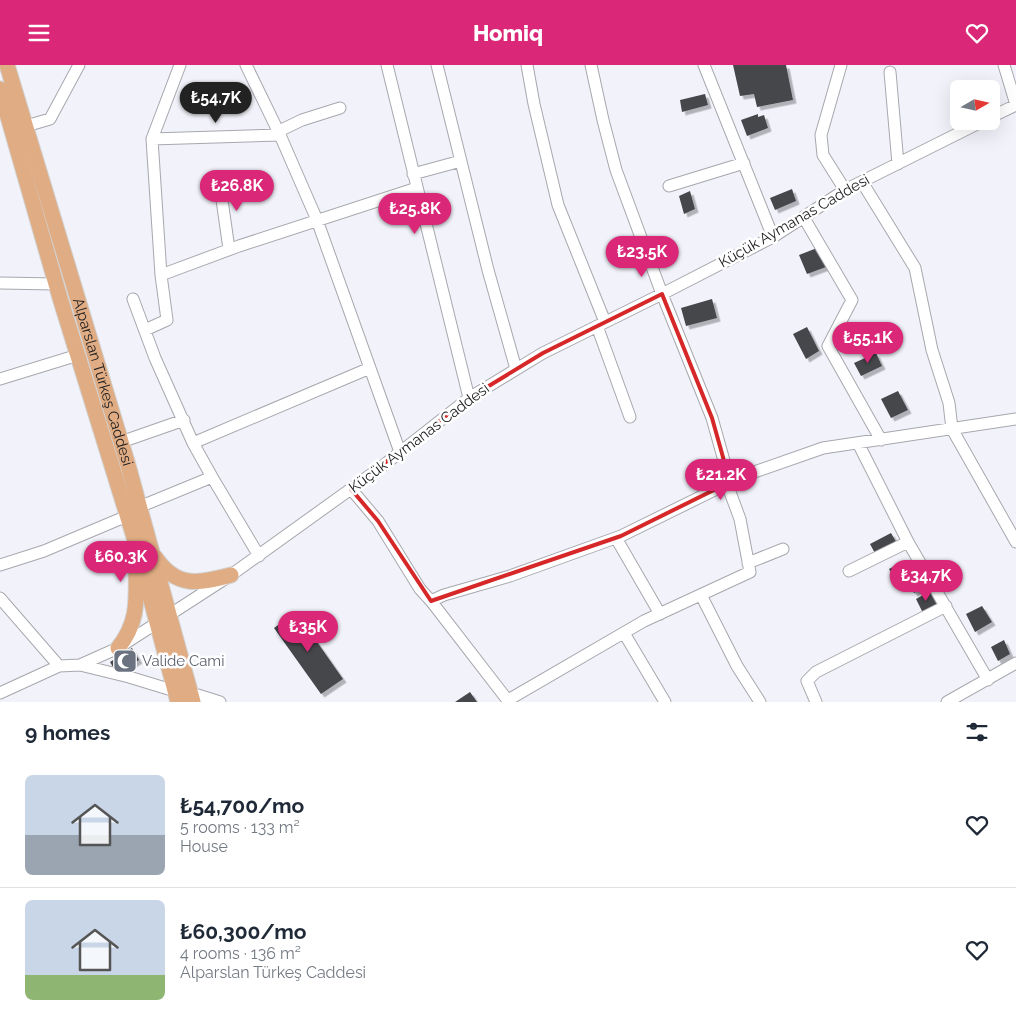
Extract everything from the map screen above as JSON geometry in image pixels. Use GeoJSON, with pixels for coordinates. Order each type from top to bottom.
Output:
{"type":"FeatureCollection","features":[{"type":"Feature","properties":{"kind":"main road","name":"Alparslan Türkeş Caddesi"},"geometry":{"type":"LineString","coordinates":[[7,65],[121,442],[133,511]]}},
{"type":"Feature","properties":{"kind":"main road","name":"Alparslan Türkeş Caddesi"},"geometry":{"type":"LineString","coordinates":[[0,89],[78,355],[133,511],[184,698]]}},
{"type":"Feature","properties":{"kind":"main road"},"geometry":{"type":"LineString","coordinates":[[144,549],[175,578],[188,581],[206,581],[231,575]]}},
{"type":"Feature","properties":{"kind":"main road"},"geometry":{"type":"LineString","coordinates":[[118,649],[135,619],[144,549]]}},
{"type":"Feature","properties":{"kind":"street"},"geometry":{"type":"LineString","coordinates":[[26,126],[50,119],[79,65]]}},
{"type":"Feature","properties":{"kind":"street"},"geometry":{"type":"LineString","coordinates":[[145,330],[167,320],[161,275],[152,139],[180,65]]}},
{"type":"Feature","properties":{"kind":"street"},"geometry":{"type":"LineString","coordinates":[[246,65],[279,133],[316,220],[400,452]]}},
{"type":"Feature","properties":{"kind":"street"},"geometry":{"type":"LineString","coordinates":[[387,65],[469,398]]}},
{"type":"Feature","properties":{"kind":"street"},"geometry":{"type":"LineString","coordinates":[[437,65],[488,270],[516,369]]}},
{"type":"Feature","properties":{"kind":"street"},"geometry":{"type":"LineString","coordinates":[[527,65],[558,205],[601,324],[630,417]]}},
{"type":"Feature","properties":{"kind":"street"},"geometry":{"type":"LineString","coordinates":[[351,489],[378,521],[420,589],[509,701],[660,613],[750,572],[740,519],[712,418],[662,294],[616,170],[591,65]]}},
{"type":"Feature","properties":{"kind":"street"},"geometry":{"type":"LineString","coordinates":[[704,65],[773,237]]}},
{"type":"Feature","properties":{"kind":"street"},"geometry":{"type":"LineString","coordinates":[[841,65],[821,135],[823,155],[845,190]]}},
{"type":"Feature","properties":{"kind":"street"},"geometry":{"type":"LineString","coordinates":[[1000,113],[1016,105],[1004,65]]}},
{"type":"Feature","properties":{"kind":"street"},"geometry":{"type":"LineString","coordinates":[[890,72],[898,164]]}},
{"type":"Feature","properties":{"kind":"street"},"geometry":{"type":"LineString","coordinates":[[152,139],[279,133],[302,120],[340,109]]}},
{"type":"Feature","properties":{"kind":"street","name":"Küçük Aymanas Caddesi"},"geometry":{"type":"LineString","coordinates":[[80,665],[118,649],[231,575],[351,489],[469,398],[516,369],[543,353],[773,237],[845,190],[965,130]]}},
{"type":"Feature","properties":{"kind":"street"},"geometry":{"type":"LineString","coordinates":[[413,174],[461,161]]}},
{"type":"Feature","properties":{"kind":"street"},"geometry":{"type":"LineString","coordinates":[[669,187],[744,163]]}},
{"type":"Feature","properties":{"kind":"street"},"geometry":{"type":"LineString","coordinates":[[219,179],[229,249]]}},
{"type":"Feature","properties":{"kind":"street"},"geometry":{"type":"LineString","coordinates":[[862,181],[915,268],[932,350],[949,403],[952,429],[1016,542]]}},
{"type":"Feature","properties":{"kind":"street"},"geometry":{"type":"LineString","coordinates":[[161,275],[229,249],[416,188]]}},
{"type":"Feature","properties":{"kind":"street"},"geometry":{"type":"LineString","coordinates":[[804,217],[852,300],[828,346],[881,440]]}},
{"type":"Feature","properties":{"kind":"street"},"geometry":{"type":"LineString","coordinates":[[0,283],[56,284]]}},
{"type":"Feature","properties":{"kind":"street"},"geometry":{"type":"LineString","coordinates":[[133,299],[155,358],[193,443],[259,555]]}},
{"type":"Feature","properties":{"kind":"street"},"geometry":{"type":"LineString","coordinates":[[0,379],[78,355]]}},
{"type":"Feature","properties":{"kind":"street"},"geometry":{"type":"LineString","coordinates":[[193,443],[370,368]]}},
{"type":"Feature","properties":{"kind":"street"},"geometry":{"type":"LineString","coordinates":[[431,601],[616,538],[743,476],[823,449],[1016,419]]}},
{"type":"Feature","properties":{"kind":"street"},"geometry":{"type":"LineString","coordinates":[[121,442],[184,420]]}},
{"type":"Feature","properties":{"kind":"street"},"geometry":{"type":"LineString","coordinates":[[858,443],[908,542],[988,680]]}},
{"type":"Feature","properties":{"kind":"street"},"geometry":{"type":"LineString","coordinates":[[0,565],[44,551],[212,477]]}},
{"type":"Feature","properties":{"kind":"street"},"geometry":{"type":"LineString","coordinates":[[616,538],[660,613]]}},
{"type":"Feature","properties":{"kind":"street"},"geometry":{"type":"LineString","coordinates":[[849,571],[908,542]]}},
{"type":"Feature","properties":{"kind":"street"},"geometry":{"type":"LineString","coordinates":[[748,563],[783,549]]}},
{"type":"Feature","properties":{"kind":"street"},"geometry":{"type":"LineString","coordinates":[[701,595],[738,666],[760,702]]}},
{"type":"Feature","properties":{"kind":"street"},"geometry":{"type":"LineString","coordinates":[[0,598],[59,666]]}},
{"type":"Feature","properties":{"kind":"street"},"geometry":{"type":"LineString","coordinates":[[816,702],[807,681],[816,672],[946,606]]}},
{"type":"Feature","properties":{"kind":"street"},"geometry":{"type":"LineString","coordinates":[[624,633],[665,702]]}},
{"type":"Feature","properties":{"kind":"street"},"geometry":{"type":"LineString","coordinates":[[955,700],[1016,663]]}},
{"type":"Feature","properties":{"kind":"street"},"geometry":{"type":"LineString","coordinates":[[0,693],[59,666],[80,665],[129,677],[184,698],[198,695],[220,702]]}},
{"type":"Feature","properties":{"kind":"highlighted area"},"geometry":{"type":"Polygon","coordinates":[[[662,294],[712,418],[730,482],[621,536],[431,601],[378,521],[351,489],[469,398],[543,353],[662,294]]]}},
{"type":"Feature","properties":{"kind":"building"},"geometry":{"type":"Polygon","coordinates":[[[733,65],[786,65],[793,100],[757,107],[754,94],[740,96],[733,65]]]}},
{"type":"Feature","properties":{"kind":"building"},"geometry":{"type":"Polygon","coordinates":[[[705,94],[708,105],[682,112],[680,100],[705,94]]]}},
{"type":"Feature","properties":{"kind":"building"},"geometry":{"type":"Polygon","coordinates":[[[758,114],[758,117],[764,115],[768,128],[747,136],[741,120],[758,114]]]}},
{"type":"Feature","properties":{"kind":"building"},"geometry":{"type":"Polygon","coordinates":[[[792,189],[796,201],[775,210],[770,198],[792,189]]]}},
{"type":"Feature","properties":{"kind":"building"},"geometry":{"type":"Polygon","coordinates":[[[690,191],[695,209],[684,214],[679,196],[690,191]]]}},
{"type":"Feature","properties":{"kind":"building"},"geometry":{"type":"Polygon","coordinates":[[[817,248],[826,267],[807,274],[799,255],[817,248]]]}},
{"type":"Feature","properties":{"kind":"building"},"geometry":{"type":"Polygon","coordinates":[[[712,299],[717,318],[686,326],[681,308],[712,299]]]}},
{"type":"Feature","properties":{"kind":"building"},"geometry":{"type":"Polygon","coordinates":[[[807,327],[819,351],[806,359],[793,334],[807,327]]]}},
{"type":"Feature","properties":{"kind":"building"},"geometry":{"type":"Polygon","coordinates":[[[876,353],[882,366],[861,376],[854,363],[876,353]]]}},
{"type":"Feature","properties":{"kind":"building"},"geometry":{"type":"Polygon","coordinates":[[[898,391],[908,410],[891,418],[881,399],[898,391]]]}},
{"type":"Feature","properties":{"kind":"building"},"geometry":{"type":"Polygon","coordinates":[[[891,533],[898,545],[877,557],[870,544],[891,533]]]}},
{"type":"Feature","properties":{"kind":"building"},"geometry":{"type":"Polygon","coordinates":[[[906,560],[913,573],[896,581],[889,569],[906,560]]]}},
{"type":"Feature","properties":{"kind":"building"},"geometry":{"type":"Polygon","coordinates":[[[921,574],[927,586],[914,593],[906,580],[921,574]]]}},
{"type":"Feature","properties":{"kind":"building"},"geometry":{"type":"Polygon","coordinates":[[[930,591],[937,605],[923,613],[916,599],[930,591]]]}},
{"type":"Feature","properties":{"kind":"building"},"geometry":{"type":"Polygon","coordinates":[[[982,606],[992,622],[975,632],[966,614],[982,606]]]}},
{"type":"Feature","properties":{"kind":"building"},"geometry":{"type":"Polygon","coordinates":[[[296,612],[343,679],[321,694],[274,628],[296,612]]]}},
{"type":"Feature","properties":{"kind":"building"},"geometry":{"type":"Polygon","coordinates":[[[1004,640],[1010,654],[998,661],[991,647],[1004,640]]]}},
{"type":"Feature","properties":{"kind":"building","name":"Valide Cami"},"geometry":{"type":"Polygon","coordinates":[[[132,648],[139,660],[117,674],[110,662],[132,648]]]}},
{"type":"Feature","properties":{"kind":"building"},"geometry":{"type":"Polygon","coordinates":[[[470,692],[477,702],[455,702],[470,692]]]}},
{"type":"Feature","properties":{"kind":"place","name":"Valide Cami"},"geometry":{"type":"Point","coordinates":[125,661]}}]}
